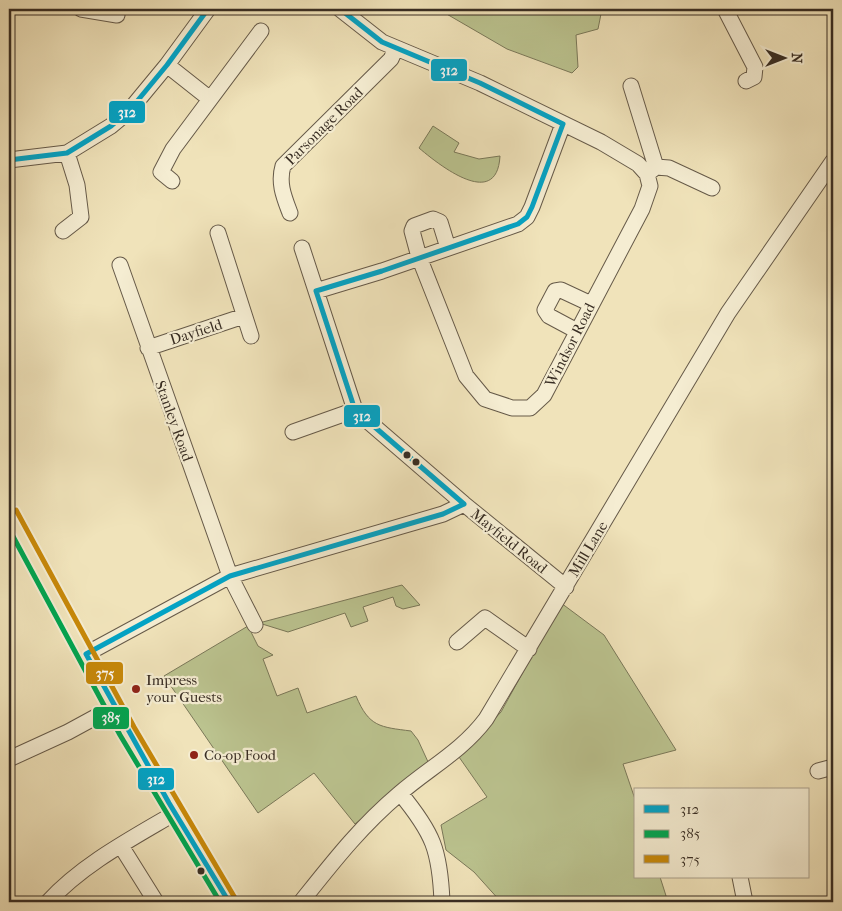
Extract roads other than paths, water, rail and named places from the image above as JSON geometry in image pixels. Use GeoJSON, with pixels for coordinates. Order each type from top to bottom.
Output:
{"type":"FeatureCollection","features":[{"type":"Feature","properties":{"kind":"main road"},"geometry":{"type":"LineString","coordinates":[[9,514],[114,707],[229,902]]}},
{"type":"Feature","properties":{"kind":"street"},"geometry":{"type":"LineString","coordinates":[[81,9],[117,15]]}},
{"type":"Feature","properties":{"kind":"street"},"geometry":{"type":"LineString","coordinates":[[9,160],[67,153],[96,136],[129,111],[167,65],[208,9]]}},
{"type":"Feature","properties":{"kind":"street"},"geometry":{"type":"LineString","coordinates":[[340,9],[382,42],[480,83],[620,152],[651,170],[669,168],[712,188]]}},
{"type":"Feature","properties":{"kind":"street"},"geometry":{"type":"LineString","coordinates":[[724,9],[754,68],[755,81]]}},
{"type":"Feature","properties":{"kind":"street"},"geometry":{"type":"LineString","coordinates":[[162,177],[173,149],[262,28]]}},
{"type":"Feature","properties":{"kind":"street","name":"Parsonage Road"},"geometry":{"type":"LineString","coordinates":[[290,213],[282,189],[280,175],[283,166],[391,59],[396,48]]}},
{"type":"Feature","properties":{"kind":"street"},"geometry":{"type":"LineString","coordinates":[[167,65],[210,99]]}},
{"type":"Feature","properties":{"kind":"street","name":"Windsor Road"},"geometry":{"type":"LineString","coordinates":[[419,257],[466,376],[485,399],[512,408],[530,408],[544,395],[642,209],[650,186],[651,170],[631,86]]}},
{"type":"Feature","properties":{"kind":"street"},"geometry":{"type":"LineString","coordinates":[[316,291],[382,271],[518,224],[526,217],[564,124]]}},
{"type":"Feature","properties":{"kind":"street"},"geometry":{"type":"LineString","coordinates":[[63,231],[86,220],[67,153]]}},
{"type":"Feature","properties":{"kind":"street","name":"Mill Lane"},"geometry":{"type":"LineString","coordinates":[[301,902],[346,845],[400,793],[454,753],[479,729],[566,588],[728,313],[833,161]]}},
{"type":"Feature","properties":{"kind":"street"},"geometry":{"type":"LineString","coordinates":[[419,257],[412,232],[414,226],[432,219],[440,222],[448,248]]}},
{"type":"Feature","properties":{"kind":"street"},"geometry":{"type":"LineString","coordinates":[[218,233],[252,336]]}},
{"type":"Feature","properties":{"kind":"street"},"geometry":{"type":"LineString","coordinates":[[293,432],[355,410],[302,248]]}},
{"type":"Feature","properties":{"kind":"street","name":"Stanley Road"},"geometry":{"type":"LineString","coordinates":[[120,265],[230,576],[255,625]]}},
{"type":"Feature","properties":{"kind":"street"},"geometry":{"type":"LineString","coordinates":[[577,331],[549,316],[545,310],[548,301],[555,291],[561,290],[591,304]]}},
{"type":"Feature","properties":{"kind":"street","name":"Dayfield"},"geometry":{"type":"LineString","coordinates":[[148,348],[244,316]]}},
{"type":"Feature","properties":{"kind":"street","name":"Mayfield Road"},"geometry":{"type":"LineString","coordinates":[[355,410],[464,504],[566,588]]}},
{"type":"Feature","properties":{"kind":"street"},"geometry":{"type":"LineString","coordinates":[[86,654],[230,576],[443,514],[464,504]]}},
{"type":"Feature","properties":{"kind":"street"},"geometry":{"type":"LineString","coordinates":[[457,642],[488,614],[529,649]]}},
{"type":"Feature","properties":{"kind":"street"},"geometry":{"type":"LineString","coordinates":[[9,759],[68,732],[114,707]]}},
{"type":"Feature","properties":{"kind":"street"},"geometry":{"type":"LineString","coordinates":[[818,771],[833,767]]}},
{"type":"Feature","properties":{"kind":"street"},"geometry":{"type":"LineString","coordinates":[[400,793],[423,821],[430,835],[437,854],[442,902]]}},
{"type":"Feature","properties":{"kind":"street"},"geometry":{"type":"LineString","coordinates":[[48,902],[62,887],[83,871],[175,812]]}},
{"type":"Feature","properties":{"kind":"street"},"geometry":{"type":"LineString","coordinates":[[121,846],[154,902]]}},
{"type":"Feature","properties":{"kind":"street"},"geometry":{"type":"LineString","coordinates":[[740,878],[745,902]]}},
{"type":"Feature","properties":{"kind":"place","name":"Impress your Guests"},"geometry":{"type":"Point","coordinates":[136,689]}},
{"type":"Feature","properties":{"kind":"place","name":"Co-op Food"},"geometry":{"type":"Point","coordinates":[194,755]}}]}
